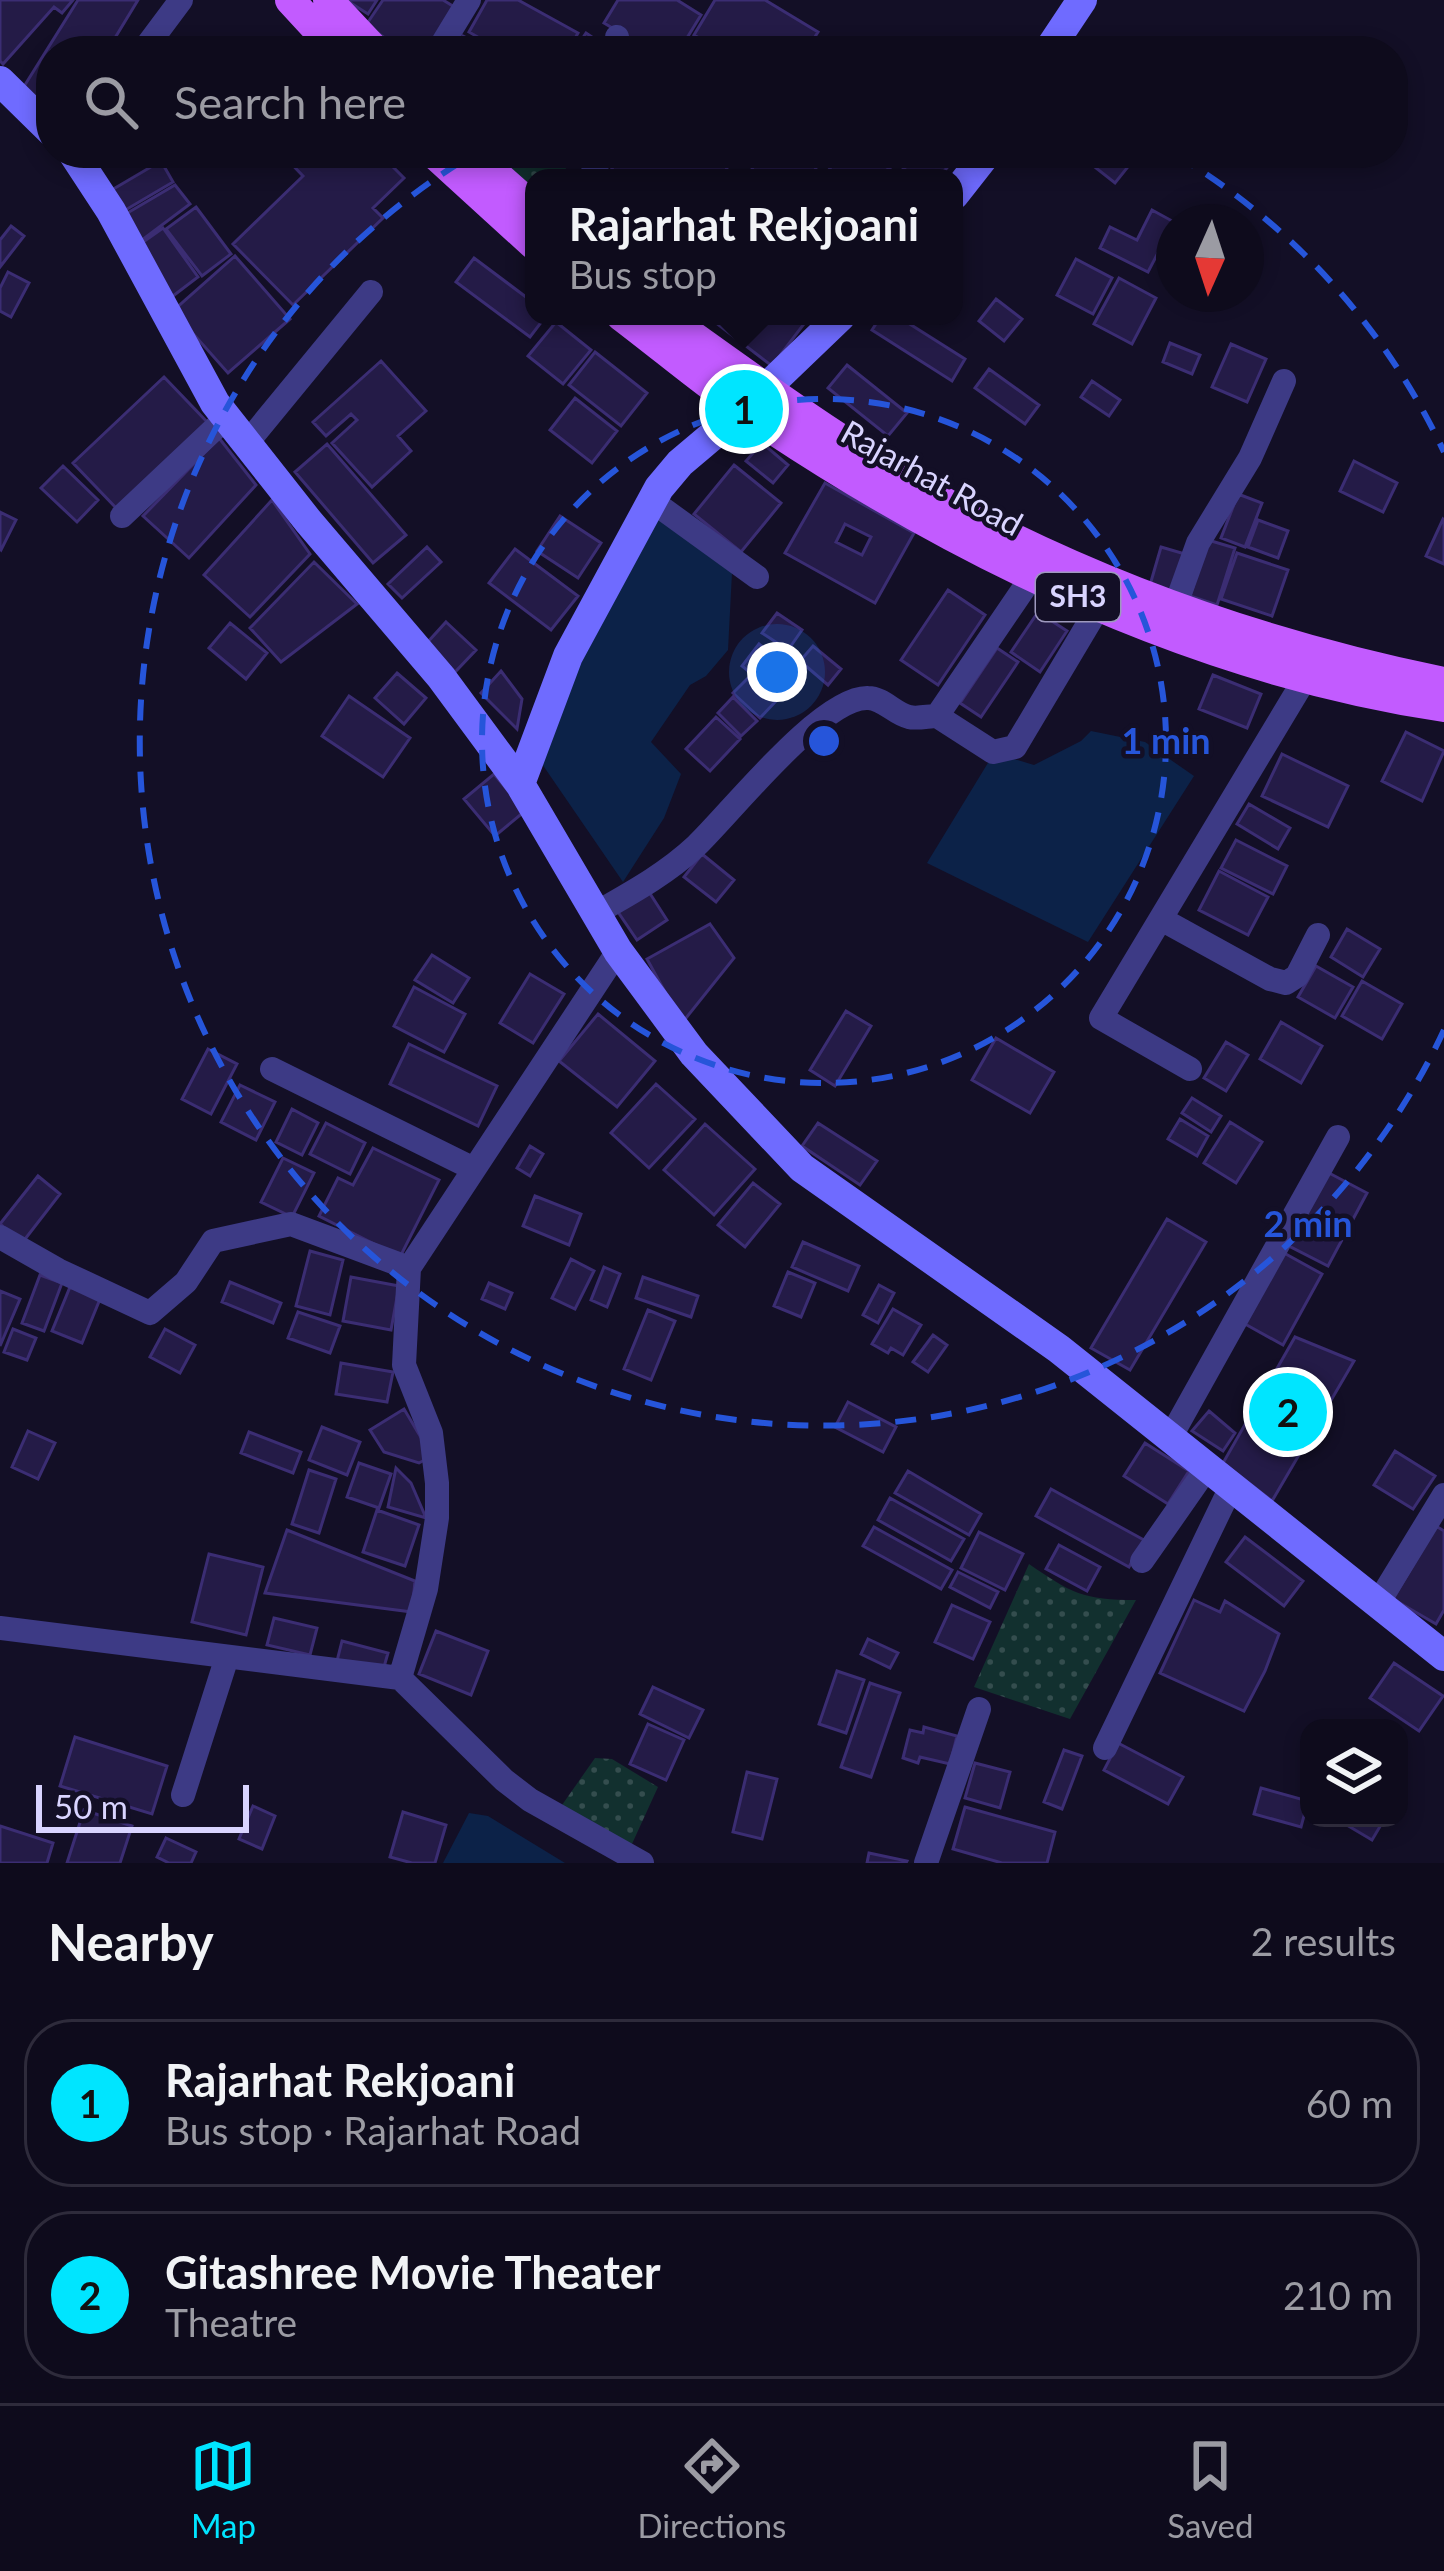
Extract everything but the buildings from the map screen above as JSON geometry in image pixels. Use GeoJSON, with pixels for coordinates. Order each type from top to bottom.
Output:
{"type":"FeatureCollection","features":[{"type":"Feature","properties":{"kind":"main road"},"geometry":{"type":"LineString","coordinates":[[290,0],[323,36]]}},
{"type":"Feature","properties":{"kind":"main road"},"geometry":{"type":"LineString","coordinates":[[328,0],[362,36]]}},
{"type":"Feature","properties":{"kind":"main road"},"geometry":{"type":"LineString","coordinates":[[450,168],[525,237]]}},
{"type":"Feature","properties":{"kind":"main road"},"geometry":{"type":"LineString","coordinates":[[489,168],[525,200]]}},
{"type":"Feature","properties":{"kind":"main road","name":"Rajarhat Road"},"geometry":{"type":"LineString","coordinates":[[636,325],[754,398],[922,518],[1033,575],[1192,642],[1306,677],[1444,707]]}},
{"type":"Feature","properties":{"kind":"main road","name":"Rajarhat Road"},"geometry":{"type":"LineString","coordinates":[[675,325],[754,398],[852,446],[1003,532],[1175,607],[1313,650],[1444,682]]}},
{"type":"Feature","properties":{"kind":"street"},"geometry":{"type":"LineString","coordinates":[[154,36],[181,0]]}},
{"type":"Feature","properties":{"kind":"street"},"geometry":{"type":"LineString","coordinates":[[448,36],[469,0]]}},
{"type":"Feature","properties":{"kind":"street"},"geometry":{"type":"LineString","coordinates":[[1058,36],[1082,0]]}},
{"type":"Feature","properties":{"kind":"street"},"geometry":{"type":"LineString","coordinates":[[0,81],[36,116]]}},
{"type":"Feature","properties":{"kind":"street"},"geometry":{"type":"LineString","coordinates":[[83,168],[226,417],[441,676],[520,784],[618,951],[694,1054],[802,1168],[1059,1349],[1444,1656]]}},
{"type":"Feature","properties":{"kind":"street"},"geometry":{"type":"LineString","coordinates":[[247,443],[371,292]]}},
{"type":"Feature","properties":{"kind":"street"},"geometry":{"type":"LineString","coordinates":[[520,784],[568,656],[652,501],[680,463],[832,325]]}},
{"type":"Feature","properties":{"kind":"street"},"geometry":{"type":"LineString","coordinates":[[1175,607],[1198,543],[1250,458],[1284,381]]}},
{"type":"Feature","properties":{"kind":"street"},"geometry":{"type":"LineString","coordinates":[[122,516],[226,417]]}},
{"type":"Feature","properties":{"kind":"street"},"geometry":{"type":"LineString","coordinates":[[652,501],[757,577]]}},
{"type":"Feature","properties":{"kind":"street"},"geometry":{"type":"LineString","coordinates":[[937,716],[1033,575]]}},
{"type":"Feature","properties":{"kind":"street"},"geometry":{"type":"LineString","coordinates":[[596,913],[647,884],[694,848],[783,755],[845,703],[871,697],[910,717],[937,716],[993,752],[1015,746],[1099,606]]}},
{"type":"Feature","properties":{"kind":"street"},"geometry":{"type":"LineString","coordinates":[[1190,1069],[1101,1018],[1306,677]]}},
{"type":"Feature","properties":{"kind":"street"},"geometry":{"type":"LineString","coordinates":[[1161,919],[1270,980],[1286,982],[1297,976],[1318,935]]}},
{"type":"Feature","properties":{"kind":"street"},"geometry":{"type":"LineString","coordinates":[[400,1678],[426,1589],[437,1518],[431,1433],[404,1365],[410,1268],[618,951]]}},
{"type":"Feature","properties":{"kind":"street"},"geometry":{"type":"LineString","coordinates":[[272,1069],[474,1168]]}},
{"type":"Feature","properties":{"kind":"street"},"geometry":{"type":"LineString","coordinates":[[1170,1438],[1338,1137]]}},
{"type":"Feature","properties":{"kind":"street"},"geometry":{"type":"LineString","coordinates":[[0,1238],[150,1313],[186,1282],[213,1241],[291,1224],[410,1268]]}},
{"type":"Feature","properties":{"kind":"street"},"geometry":{"type":"LineString","coordinates":[[1142,1562],[1220,1477]]}},
{"type":"Feature","properties":{"kind":"street"},"geometry":{"type":"LineString","coordinates":[[1105,1748],[1220,1477]]}},
{"type":"Feature","properties":{"kind":"street"},"geometry":{"type":"LineString","coordinates":[[1378,1603],[1444,1495]]}},
{"type":"Feature","properties":{"kind":"street"},"geometry":{"type":"LineString","coordinates":[[0,1628],[400,1678],[530,1800],[642,1863]]}},
{"type":"Feature","properties":{"kind":"street"},"geometry":{"type":"LineString","coordinates":[[183,1795],[227,1657]]}},
{"type":"Feature","properties":{"kind":"street"},"geometry":{"type":"LineString","coordinates":[[926,1863],[979,1709]]}},
{"type":"Feature","properties":{"kind":"green space"},"geometry":{"type":"Polygon","coordinates":[[[510,168],[566,168],[525,169],[525,181],[510,168]]]}},
{"type":"Feature","properties":{"kind":"green space"},"geometry":{"type":"Polygon","coordinates":[[[1029,1564],[1078,1593],[1136,1600],[1070,1719],[974,1687],[1029,1564]]]}},
{"type":"Feature","properties":{"kind":"green space"},"geometry":{"type":"Polygon","coordinates":[[[595,1758],[612,1759],[658,1787],[626,1857],[555,1815],[595,1758]]]}},
{"type":"Feature","properties":{"kind":"water"},"geometry":{"type":"Polygon","coordinates":[[[656,516],[732,573],[728,650],[706,676],[690,685],[651,742],[681,774],[664,818],[623,882],[540,761],[547,728],[656,516]]]}},
{"type":"Feature","properties":{"kind":"water"},"geometry":{"type":"Polygon","coordinates":[[[1091,731],[1145,742],[1194,776],[1088,942],[927,863],[994,753],[1034,765],[1091,731]]]}},
{"type":"Feature","properties":{"kind":"water"},"geometry":{"type":"Polygon","coordinates":[[[469,1813],[488,1816],[565,1863],[443,1863],[469,1813]]]}},
{"type":"Feature","properties":{"kind":"place","name":"Rajarhat Rekjoani"},"geometry":{"type":"Point","coordinates":[744,409]}},
{"type":"Feature","properties":{"kind":"place","name":"Gitashree Movie Theater"},"geometry":{"type":"Point","coordinates":[1288,1412]}}]}
